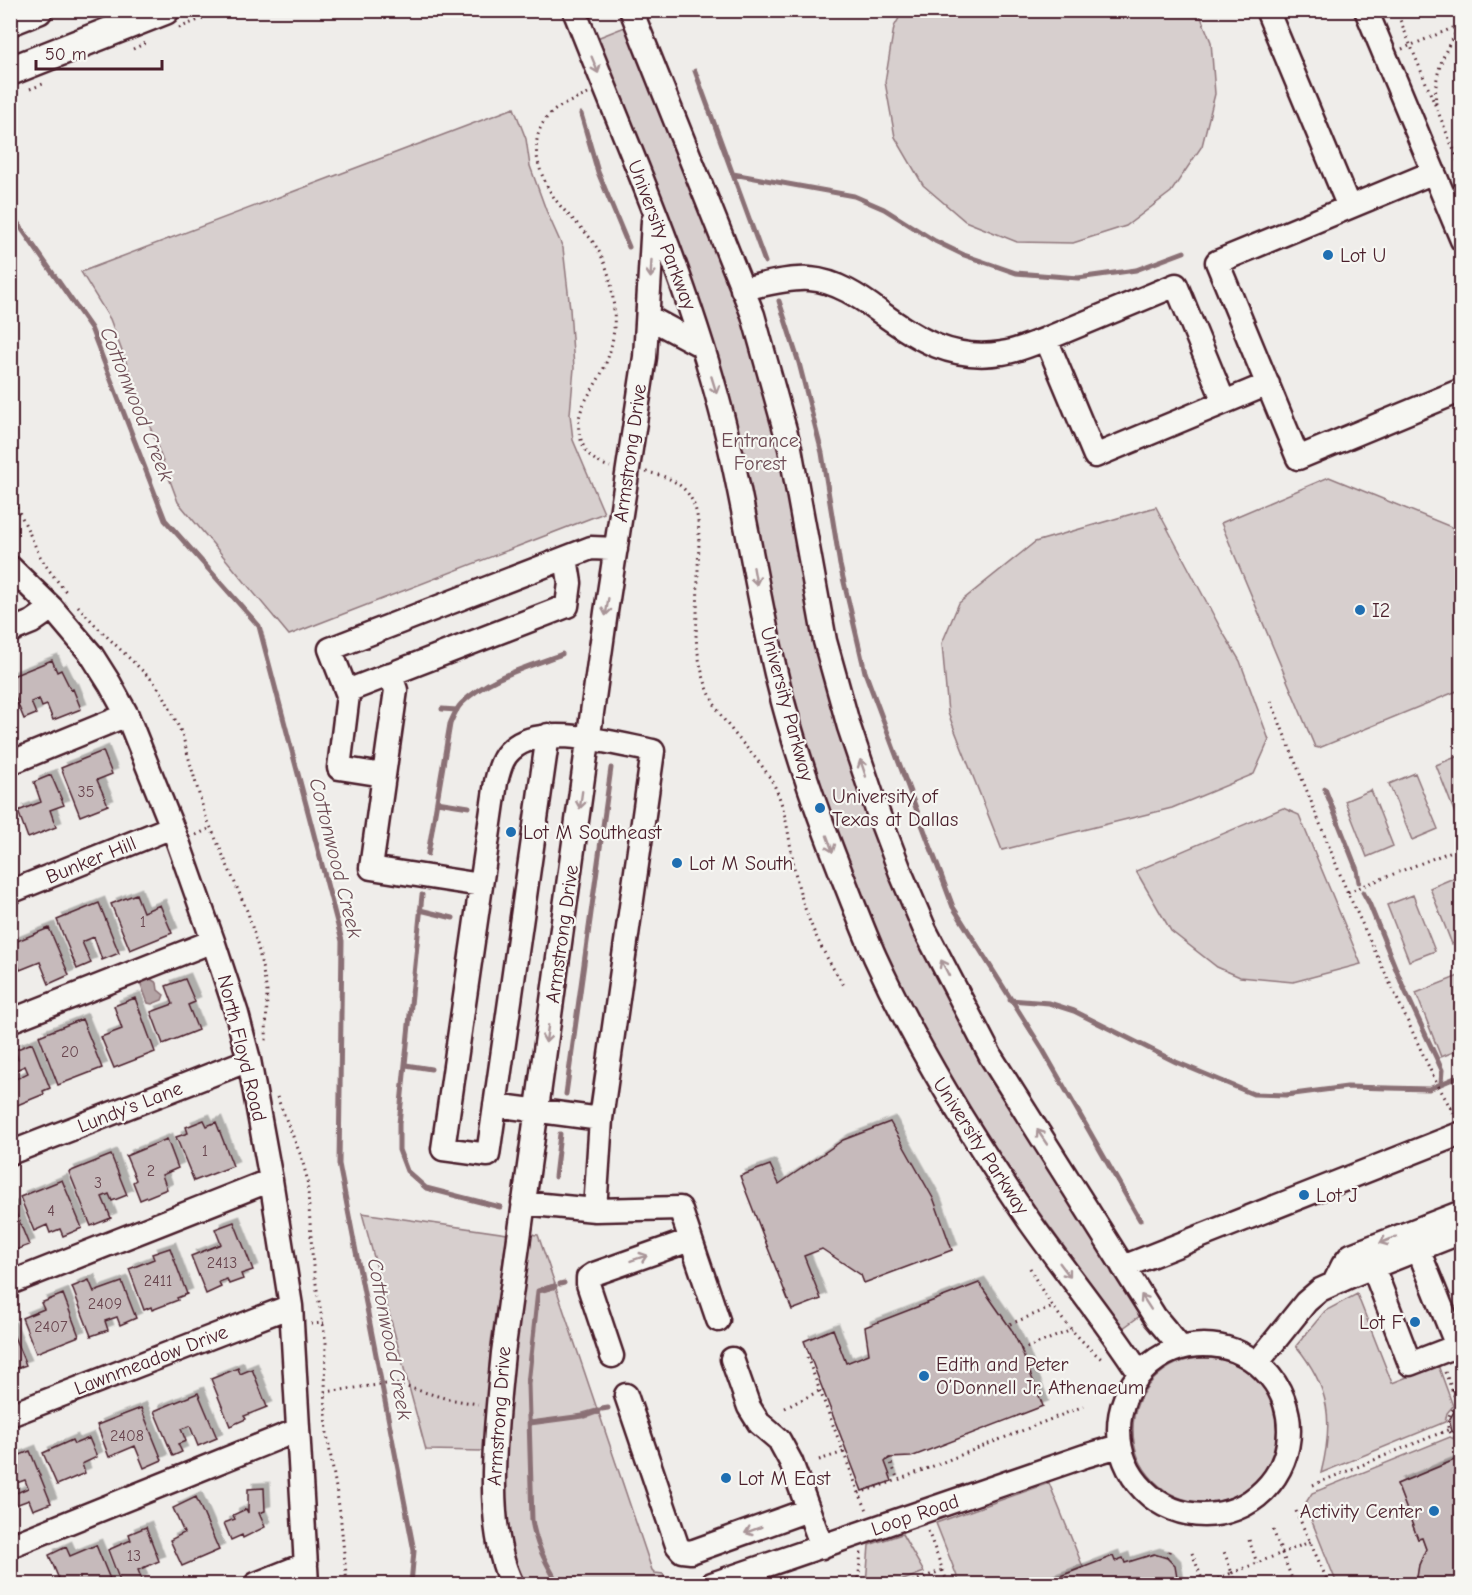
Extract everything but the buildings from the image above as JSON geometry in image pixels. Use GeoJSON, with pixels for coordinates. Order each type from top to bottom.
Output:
{"type":"FeatureCollection","features":[{"type":"Feature","properties":{"kind":"main road"},"geometry":{"type":"LineString","coordinates":[[10,21],[38,10]]}},
{"type":"Feature","properties":{"kind":"main road"},"geometry":{"type":"LineString","coordinates":[[10,71],[165,10]]}},
{"type":"Feature","properties":{"kind":"street","name":"University Parkway"},"geometry":{"type":"LineString","coordinates":[[574,10],[654,211],[702,346],[732,453],[778,684],[801,768],[874,955],[909,1027],[964,1121],[1031,1222],[1120,1342],[1140,1374]]}},
{"type":"Feature","properties":{"kind":"street"},"geometry":{"type":"LineString","coordinates":[[632,10],[753,315],[787,436],[825,641],[849,727],[902,876],[925,930],[991,1057],[1155,1317],[1181,1348]]}},
{"type":"Feature","properties":{"kind":"street"},"geometry":{"type":"LineString","coordinates":[[1267,10],[1348,207]]}},
{"type":"Feature","properties":{"kind":"street"},"geometry":{"type":"LineString","coordinates":[[1366,10],[1461,240]]}},
{"type":"Feature","properties":{"kind":"street"},"geometry":{"type":"LineString","coordinates":[[1434,172],[1217,262],[1298,458],[1461,390]]}},
{"type":"Feature","properties":{"kind":"street","name":"Armstrong Drive"},"geometry":{"type":"LineString","coordinates":[[512,1584],[502,1561],[498,1543],[494,1499],[498,1406],[510,1290],[642,376],[654,211]]}},
{"type":"Feature","properties":{"kind":"street"},"geometry":{"type":"LineString","coordinates":[[742,289],[810,279],[837,286],[867,303],[907,332],[936,347],[965,354],[1002,353],[1046,339],[1176,285],[1224,402]]}},
{"type":"Feature","properties":{"kind":"street"},"geometry":{"type":"LineString","coordinates":[[648,317],[702,346]]}},
{"type":"Feature","properties":{"kind":"street"},"geometry":{"type":"LineString","coordinates":[[1046,339],[1095,456],[1268,384]]}},
{"type":"Feature","properties":{"kind":"street"},"geometry":{"type":"LineString","coordinates":[[384,775],[339,768],[348,695],[330,649],[591,548],[616,549]]}},
{"type":"Feature","properties":{"kind":"street"},"geometry":{"type":"LineString","coordinates":[[347,691],[567,606],[570,583],[566,558]]}},
{"type":"Feature","properties":{"kind":"street","name":"North Floyd Road"},"geometry":{"type":"LineString","coordinates":[[10,567],[52,608],[91,654],[111,684],[182,832],[249,1060],[271,1180],[291,1305],[306,1574]]}},
{"type":"Feature","properties":{"kind":"street"},"geometry":{"type":"LineString","coordinates":[[10,631],[32,622],[52,608]]}},
{"type":"Feature","properties":{"kind":"street"},"geometry":{"type":"LineString","coordinates":[[390,674],[396,690],[371,868],[481,885]]}},
{"type":"Feature","properties":{"kind":"street"},"geometry":{"type":"LineString","coordinates":[[10,763],[127,715]]}},
{"type":"Feature","properties":{"kind":"street"},"geometry":{"type":"LineString","coordinates":[[548,735],[488,1155],[443,1149],[500,766],[511,749],[530,737],[548,735],[653,751],[601,1119],[596,1210]]}},
{"type":"Feature","properties":{"kind":"street","name":"Bunker Hill"},"geometry":{"type":"LineString","coordinates":[[10,892],[182,832]]}},
{"type":"Feature","properties":{"kind":"street"},"geometry":{"type":"LineString","coordinates":[[10,1021],[213,941]]}},
{"type":"Feature","properties":{"kind":"street","name":"Lundy's Lane"},"geometry":{"type":"LineString","coordinates":[[10,1153],[249,1060]]}},
{"type":"Feature","properties":{"kind":"street"},"geometry":{"type":"LineString","coordinates":[[495,1105],[601,1119]]}},
{"type":"Feature","properties":{"kind":"street"},"geometry":{"type":"LineString","coordinates":[[1123,1267],[1461,1133]]}},
{"type":"Feature","properties":{"kind":"street"},"geometry":{"type":"LineString","coordinates":[[10,1284],[271,1180]]}},
{"type":"Feature","properties":{"kind":"street"},"geometry":{"type":"LineString","coordinates":[[523,1203],[596,1210],[680,1208],[718,1320]]}},
{"type":"Feature","properties":{"kind":"street"},"geometry":{"type":"LineString","coordinates":[[1334,1283],[1351,1255],[1461,1212]]}},
{"type":"Feature","properties":{"kind":"street"},"geometry":{"type":"LineString","coordinates":[[1257,1363],[1306,1302],[1334,1283],[1461,1232]]}},
{"type":"Feature","properties":{"kind":"street"},"geometry":{"type":"LineString","coordinates":[[612,1356],[588,1278],[690,1240]]}},
{"type":"Feature","properties":{"kind":"street"},"geometry":{"type":"LineString","coordinates":[[1373,1267],[1410,1364],[1457,1346],[1418,1249]]}},
{"type":"Feature","properties":{"kind":"street","name":"Lawnmeadow Drive"},"geometry":{"type":"LineString","coordinates":[[10,1415],[291,1305]]}},
{"type":"Feature","properties":{"kind":"street"},"geometry":{"type":"LineString","coordinates":[[1208,1345],[1234,1350],[1257,1363],[1275,1383],[1287,1407],[1290,1434],[1285,1460],[1271,1483],[1256,1498],[1238,1509],[1218,1514],[1185,1513],[1156,1500],[1133,1477],[1119,1446],[1119,1423],[1125,1400],[1140,1374],[1157,1360],[1181,1348],[1208,1345]]}},
{"type":"Feature","properties":{"kind":"street"},"geometry":{"type":"LineString","coordinates":[[732,1359],[749,1407],[759,1423],[779,1440],[791,1461],[822,1547]]}},
{"type":"Feature","properties":{"kind":"street"},"geometry":{"type":"LineString","coordinates":[[626,1395],[677,1545],[682,1551],[691,1552],[808,1510]]}},
{"type":"Feature","properties":{"kind":"street"},"geometry":{"type":"LineString","coordinates":[[10,1546],[298,1430]]}},
{"type":"Feature","properties":{"kind":"street","name":"Loop Road"},"geometry":{"type":"LineString","coordinates":[[712,1584],[1119,1446]]}},
{"type":"Feature","properties":{"kind":"street"},"geometry":{"type":"LineString","coordinates":[[256,1584],[306,1574]]}},
{"type":"Feature","properties":{"kind":"path"},"geometry":{"type":"LineString","coordinates":[[1398,15],[1461,170]]}},
{"type":"Feature","properties":{"kind":"path"},"geometry":{"type":"LineString","coordinates":[[1410,46],[1461,24]]}},
{"type":"Feature","properties":{"kind":"path"},"geometry":{"type":"LineString","coordinates":[[1437,110],[1435,94],[1438,71],[1447,48],[1461,24]]}},
{"type":"Feature","properties":{"kind":"path"},"geometry":{"type":"LineString","coordinates":[[592,93],[566,103],[549,116],[538,135],[536,148],[541,176],[549,191],[597,247],[610,279],[615,320],[612,339],[601,376],[578,414],[577,427],[585,450],[604,465],[618,468]]}},
{"type":"Feature","properties":{"kind":"path"},"geometry":{"type":"LineString","coordinates":[[638,471],[662,475],[676,482],[694,504],[701,532],[696,637],[704,681],[717,710],[759,761],[775,788],[787,819],[794,868],[808,920],[825,956],[846,988]]}},
{"type":"Feature","properties":{"kind":"path"},"geometry":{"type":"LineString","coordinates":[[1271,701],[1348,892],[1434,1078],[1452,1110],[1461,1104]]}},
{"type":"Feature","properties":{"kind":"path"},"geometry":{"type":"LineString","coordinates":[[182,832],[211,828]]}},
{"type":"Feature","properties":{"kind":"path"},"geometry":{"type":"LineString","coordinates":[[1348,892],[1461,847]]}},
{"type":"Feature","properties":{"kind":"path"},"geometry":{"type":"LineString","coordinates":[[1030,1268],[1053,1307],[1072,1330],[1104,1361]]}},
{"type":"Feature","properties":{"kind":"path"},"geometry":{"type":"LineString","coordinates":[[1010,1324],[1053,1307]]}},
{"type":"Feature","properties":{"kind":"path"},"geometry":{"type":"LineString","coordinates":[[308,1324],[324,1323]]}},
{"type":"Feature","properties":{"kind":"path"},"geometry":{"type":"LineString","coordinates":[[1021,1350],[1072,1330]]}},
{"type":"Feature","properties":{"kind":"path"},"geometry":{"type":"LineString","coordinates":[[807,1357],[859,1493],[871,1518]]}},
{"type":"Feature","properties":{"kind":"path"},"geometry":{"type":"LineString","coordinates":[[1445,1371],[1458,1406],[1448,1416],[1449,1429],[1461,1440]]}},
{"type":"Feature","properties":{"kind":"path"},"geometry":{"type":"LineString","coordinates":[[325,1392],[393,1383],[448,1399],[498,1406]]}},
{"type":"Feature","properties":{"kind":"path"},"geometry":{"type":"LineString","coordinates":[[1452,1390],[1461,1386]]}},
{"type":"Feature","properties":{"kind":"path"},"geometry":{"type":"LineString","coordinates":[[785,1408],[821,1390]]}},
{"type":"Feature","properties":{"kind":"path"},"geometry":{"type":"LineString","coordinates":[[859,1493],[898,1480],[1084,1406]]}},
{"type":"Feature","properties":{"kind":"path"},"geometry":{"type":"LineString","coordinates":[[1313,1485],[1449,1429]]}},
{"type":"Feature","properties":{"kind":"path"},"geometry":{"type":"LineString","coordinates":[[819,1460],[844,1452]]}},
{"type":"Feature","properties":{"kind":"path"},"geometry":{"type":"LineString","coordinates":[[889,1458],[898,1480]]}},
{"type":"Feature","properties":{"kind":"path"},"geometry":{"type":"LineString","coordinates":[[1296,1511],[1312,1541],[1329,1584]]}},
{"type":"Feature","properties":{"kind":"path"},"geometry":{"type":"LineString","coordinates":[[925,1523],[948,1584]]}},
{"type":"Feature","properties":{"kind":"path"},"geometry":{"type":"LineString","coordinates":[[1273,1530],[1294,1584]]}},
{"type":"Feature","properties":{"kind":"path"},"geometry":{"type":"LineString","coordinates":[[1249,1540],[1257,1563]]}},
{"type":"Feature","properties":{"kind":"path"},"geometry":{"type":"LineString","coordinates":[[1192,1553],[1204,1584],[1312,1541]]}},
{"type":"Feature","properties":{"kind":"path"},"geometry":{"type":"LineString","coordinates":[[858,1584],[862,1545]]}},
{"type":"Feature","properties":{"kind":"path"},"geometry":{"type":"LineString","coordinates":[[1167,1558],[1170,1549]]}},
{"type":"Feature","properties":{"kind":"path"},"geometry":{"type":"LineString","coordinates":[[1223,1549],[1237,1584]]}},
{"type":"Feature","properties":{"kind":"path"},"geometry":{"type":"LineString","coordinates":[[907,1584],[943,1570]]}},
{"type":"Feature","properties":{"kind":"green space"},"geometry":{"type":"Polygon","coordinates":[[[1198,10],[1211,42],[1215,94],[1202,146],[1171,192],[1126,226],[1073,243],[1017,242],[965,221],[923,185],[895,137],[885,82],[894,27],[903,11],[1198,10]]]}},
{"type":"Feature","properties":{"kind":"green space","name":"Entrance Forest"},"geometry":{"type":"Polygon","coordinates":[[[630,25],[742,312],[915,934],[1144,1313],[1123,1328],[973,1121],[914,1017],[868,918],[808,763],[778,643],[742,466],[597,38],[630,25]]]}},
{"type":"Feature","properties":{"kind":"green space"},"geometry":{"type":"Polygon","coordinates":[[[514,108],[526,139],[530,166],[563,248],[574,368],[570,414],[573,440],[604,513],[289,635],[178,502],[110,319],[81,272],[514,108]]]}},
{"type":"Feature","properties":{"kind":"green space","name":"I2"},"geometry":{"type":"Polygon","coordinates":[[[1329,477],[1461,531],[1462,689],[1319,748],[1315,747],[1221,523],[1329,477]]]}},
{"type":"Feature","properties":{"kind":"green space"},"geometry":{"type":"Polygon","coordinates":[[[1156,507],[1240,661],[1269,740],[1254,774],[1172,808],[1002,850],[948,713],[942,643],[959,603],[1035,542],[1156,507]]]}},
{"type":"Feature","properties":{"kind":"green space"},"geometry":{"type":"Polygon","coordinates":[[[1461,755],[1462,820],[1458,821],[1436,765],[1461,755]]]}},
{"type":"Feature","properties":{"kind":"green space"},"geometry":{"type":"Polygon","coordinates":[[[1415,773],[1438,829],[1412,840],[1389,784],[1415,773]]]}},
{"type":"Feature","properties":{"kind":"green space"},"geometry":{"type":"Polygon","coordinates":[[[1371,790],[1393,846],[1367,857],[1345,801],[1371,790]]]}},
{"type":"Feature","properties":{"kind":"green space"},"geometry":{"type":"Polygon","coordinates":[[[1283,808],[1299,815],[1361,964],[1293,982],[1240,977],[1217,967],[1171,931],[1136,871],[1283,808]]]}},
{"type":"Feature","properties":{"kind":"green space"},"geometry":{"type":"Polygon","coordinates":[[[1456,877],[1461,890],[1461,940],[1452,944],[1430,888],[1456,877]]]}},
{"type":"Feature","properties":{"kind":"green space"},"geometry":{"type":"Polygon","coordinates":[[[1413,895],[1435,951],[1409,961],[1387,905],[1413,895]]]}},
{"type":"Feature","properties":{"kind":"green space"},"geometry":{"type":"Polygon","coordinates":[[[1461,975],[1461,1049],[1441,1057],[1416,993],[1461,975]]]}},
{"type":"Feature","properties":{"kind":"green space"},"geometry":{"type":"Polygon","coordinates":[[[362,1213],[507,1234],[491,1342],[483,1451],[426,1450],[362,1213]]]}},
{"type":"Feature","properties":{"kind":"green space"},"geometry":{"type":"Polygon","coordinates":[[[527,1234],[538,1235],[555,1284],[541,1288],[542,1292],[556,1288],[597,1409],[583,1413],[585,1418],[599,1413],[652,1570],[663,1574],[667,1584],[522,1584],[505,1534],[503,1494],[509,1385],[527,1234]]]}},
{"type":"Feature","properties":{"kind":"green space"},"geometry":{"type":"Polygon","coordinates":[[[1357,1294],[1392,1383],[1438,1365],[1453,1406],[1447,1413],[1445,1422],[1321,1473],[1327,1437],[1326,1406],[1316,1376],[1296,1346],[1325,1311],[1357,1294]]]}},
{"type":"Feature","properties":{"kind":"green space"},"geometry":{"type":"Polygon","coordinates":[[[1205,1358],[1233,1363],[1256,1379],[1272,1402],[1277,1430],[1272,1458],[1256,1481],[1233,1497],[1205,1502],[1177,1497],[1154,1481],[1138,1458],[1133,1430],[1138,1402],[1154,1379],[1177,1363],[1205,1358]]]}},
{"type":"Feature","properties":{"kind":"green space"},"geometry":{"type":"Polygon","coordinates":[[[1450,1437],[1461,1442],[1461,1457],[1397,1484],[1418,1539],[1422,1538],[1426,1549],[1419,1565],[1416,1584],[1337,1584],[1305,1504],[1312,1493],[1450,1437]]]}},
{"type":"Feature","properties":{"kind":"green space"},"geometry":{"type":"Polygon","coordinates":[[[1049,1483],[1083,1567],[1039,1584],[960,1584],[936,1523],[1049,1483]]]}},
{"type":"Feature","properties":{"kind":"green space"},"geometry":{"type":"Polygon","coordinates":[[[902,1534],[924,1572],[893,1584],[866,1584],[869,1545],[902,1534]]]}},
{"type":"Feature","properties":{"kind":"shaded area"},"geometry":{"type":"Polygon","coordinates":[[[149,978],[157,983],[158,990],[164,995],[162,1000],[152,1004],[148,1003],[140,982],[149,978]]]}},
{"type":"Feature","properties":{"kind":"waterway"},"geometry":{"type":"LineString","coordinates":[[695,71],[765,262]]}},
{"type":"Feature","properties":{"kind":"waterway"},"geometry":{"type":"LineString","coordinates":[[581,114],[598,172],[629,247]]}},
{"type":"Feature","properties":{"kind":"waterway"},"geometry":{"type":"LineString","coordinates":[[733,174],[854,196],[884,209],[935,241],[964,255],[1016,273],[1078,278],[1136,270],[1184,252]]}},
{"type":"Feature","properties":{"kind":"waterway","name":"Cottonwood Creek"},"geometry":{"type":"LineString","coordinates":[[10,212],[91,328],[165,520],[259,626],[342,941],[339,1164],[414,1551],[411,1584]]}},
{"type":"Feature","properties":{"kind":"waterway"},"geometry":{"type":"LineString","coordinates":[[779,301],[799,363],[822,453],[840,565],[865,672],[953,907],[1043,1050],[1140,1220]]}},
{"type":"Feature","properties":{"kind":"waterway"},"geometry":{"type":"LineString","coordinates":[[428,854],[450,724],[458,708],[472,695],[496,680],[562,654]]}},
{"type":"Feature","properties":{"kind":"waterway"},"geometry":{"type":"LineString","coordinates":[[442,709],[457,710]]}},
{"type":"Feature","properties":{"kind":"waterway"},"geometry":{"type":"LineString","coordinates":[[566,1094],[611,768]]}},
{"type":"Feature","properties":{"kind":"waterway"},"geometry":{"type":"LineString","coordinates":[[1325,789],[1357,870],[1359,882]]}},
{"type":"Feature","properties":{"kind":"waterway"},"geometry":{"type":"LineString","coordinates":[[437,802],[469,807]]}},
{"type":"Feature","properties":{"kind":"waterway"},"geometry":{"type":"LineString","coordinates":[[1363,892],[1442,1070],[1441,1083]]}},
{"type":"Feature","properties":{"kind":"waterway"},"geometry":{"type":"LineString","coordinates":[[422,895],[399,1124],[399,1150],[407,1171],[426,1188],[500,1207]]}},
{"type":"Feature","properties":{"kind":"waterway"},"geometry":{"type":"LineString","coordinates":[[420,910],[453,918]]}},
{"type":"Feature","properties":{"kind":"waterway"},"geometry":{"type":"LineString","coordinates":[[1010,1000],[1049,1003],[1074,1011],[1176,1062],[1253,1094],[1286,1095],[1347,1087],[1429,1089],[1462,1075]]}},
{"type":"Feature","properties":{"kind":"waterway"},"geometry":{"type":"LineString","coordinates":[[406,1065],[431,1069]]}},
{"type":"Feature","properties":{"kind":"waterway"},"geometry":{"type":"LineString","coordinates":[[555,1177],[560,1134]]}},
{"type":"Feature","properties":{"kind":"waterway"},"geometry":{"type":"LineString","coordinates":[[560,1284],[564,1283]]}},
{"type":"Feature","properties":{"kind":"waterway"},"geometry":{"type":"LineString","coordinates":[[555,1286],[538,1291],[528,1384],[532,1520],[539,1546],[558,1584]]}},
{"type":"Feature","properties":{"kind":"waterway"},"geometry":{"type":"LineString","coordinates":[[602,1409],[608,1408]]}},
{"type":"Feature","properties":{"kind":"waterway"},"geometry":{"type":"LineString","coordinates":[[530,1423],[583,1416],[598,1411]]}},
{"type":"Feature","properties":{"kind":"place","name":"Lot U"},"geometry":{"type":"Point","coordinates":[1328,255]}},
{"type":"Feature","properties":{"kind":"place","name":"I2"},"geometry":{"type":"Point","coordinates":[1360,610]}},
{"type":"Feature","properties":{"kind":"place","name":"University of Texas at Dallas"},"geometry":{"type":"Point","coordinates":[820,808]}},
{"type":"Feature","properties":{"kind":"place","name":"Lot M Southeast"},"geometry":{"type":"Point","coordinates":[511,832]}},
{"type":"Feature","properties":{"kind":"place","name":"Lot M South"},"geometry":{"type":"Point","coordinates":[677,863]}},
{"type":"Feature","properties":{"kind":"place","name":"Lot J"},"geometry":{"type":"Point","coordinates":[1304,1195]}},
{"type":"Feature","properties":{"kind":"place","name":"Lot F"},"geometry":{"type":"Point","coordinates":[1415,1322]}},
{"type":"Feature","properties":{"kind":"place","name":"Edith and Peter O’Donnell Jr. Athenaeum"},"geometry":{"type":"Point","coordinates":[924,1376]}},
{"type":"Feature","properties":{"kind":"place","name":"Lot M East"},"geometry":{"type":"Point","coordinates":[726,1478]}},
{"type":"Feature","properties":{"kind":"place","name":"Activity Center"},"geometry":{"type":"Point","coordinates":[1434,1511]}}]}
